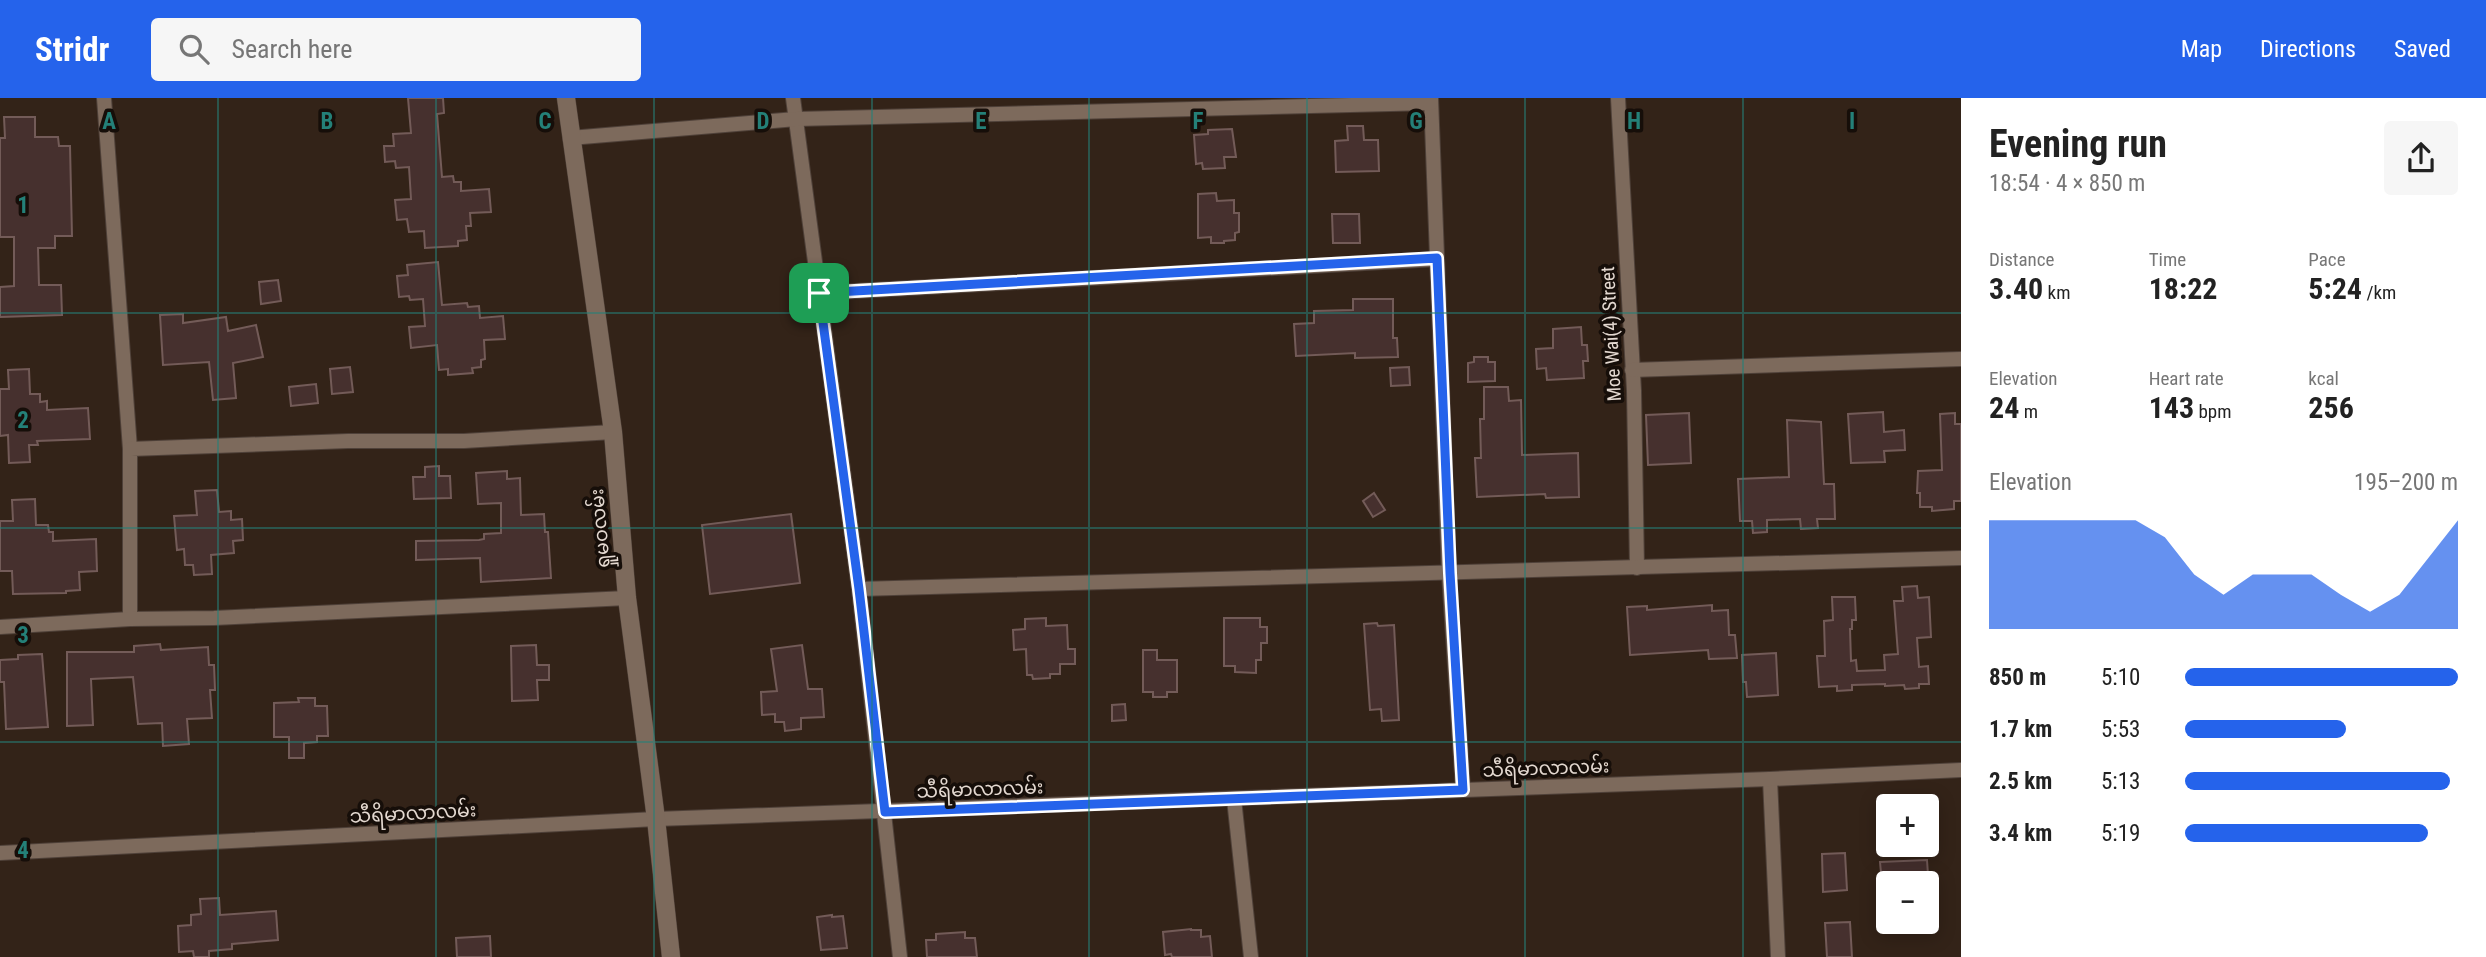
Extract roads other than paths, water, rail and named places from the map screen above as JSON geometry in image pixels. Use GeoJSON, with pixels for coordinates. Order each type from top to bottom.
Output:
{"type":"FeatureCollection","features":[{"type":"Feature","properties":{"kind":"street"},"geometry":{"type":"LineString","coordinates":[[104,98],[130,449],[130,618]]}},
{"type":"Feature","properties":{"kind":"street","name":"ရှုမဝလမ်း"},"geometry":{"type":"LineString","coordinates":[[566,98],[613,432],[627,598],[671,957]]}},
{"type":"Feature","properties":{"kind":"street"},"geometry":{"type":"LineString","coordinates":[[793,98],[859,589],[900,957]]}},
{"type":"Feature","properties":{"kind":"street","name":"Moe Wai(4) Street"},"geometry":{"type":"LineString","coordinates":[[1618,98],[1632,370],[1637,568]]}},
{"type":"Feature","properties":{"kind":"street"},"geometry":{"type":"LineString","coordinates":[[570,138],[796,119],[1431,100],[1450,573],[1463,790]]}},
{"type":"Feature","properties":{"kind":"street"},"geometry":{"type":"LineString","coordinates":[[819,293],[1437,258]]}},
{"type":"Feature","properties":{"kind":"street"},"geometry":{"type":"LineString","coordinates":[[1632,370],[1961,359]]}},
{"type":"Feature","properties":{"kind":"street"},"geometry":{"type":"LineString","coordinates":[[130,449],[348,441],[464,441],[613,432]]}},
{"type":"Feature","properties":{"kind":"street"},"geometry":{"type":"LineString","coordinates":[[859,589],[1961,558]]}},
{"type":"Feature","properties":{"kind":"street"},"geometry":{"type":"LineString","coordinates":[[0,627],[130,618],[214,618],[627,598]]}},
{"type":"Feature","properties":{"kind":"street","name":"သီရိမာလာလမ်း"},"geometry":{"type":"LineString","coordinates":[[0,853],[656,819],[1961,770]]}},
{"type":"Feature","properties":{"kind":"street"},"geometry":{"type":"LineString","coordinates":[[1770,779],[1778,957]]}},
{"type":"Feature","properties":{"kind":"street"},"geometry":{"type":"LineString","coordinates":[[1234,799],[1251,957]]}}]}
